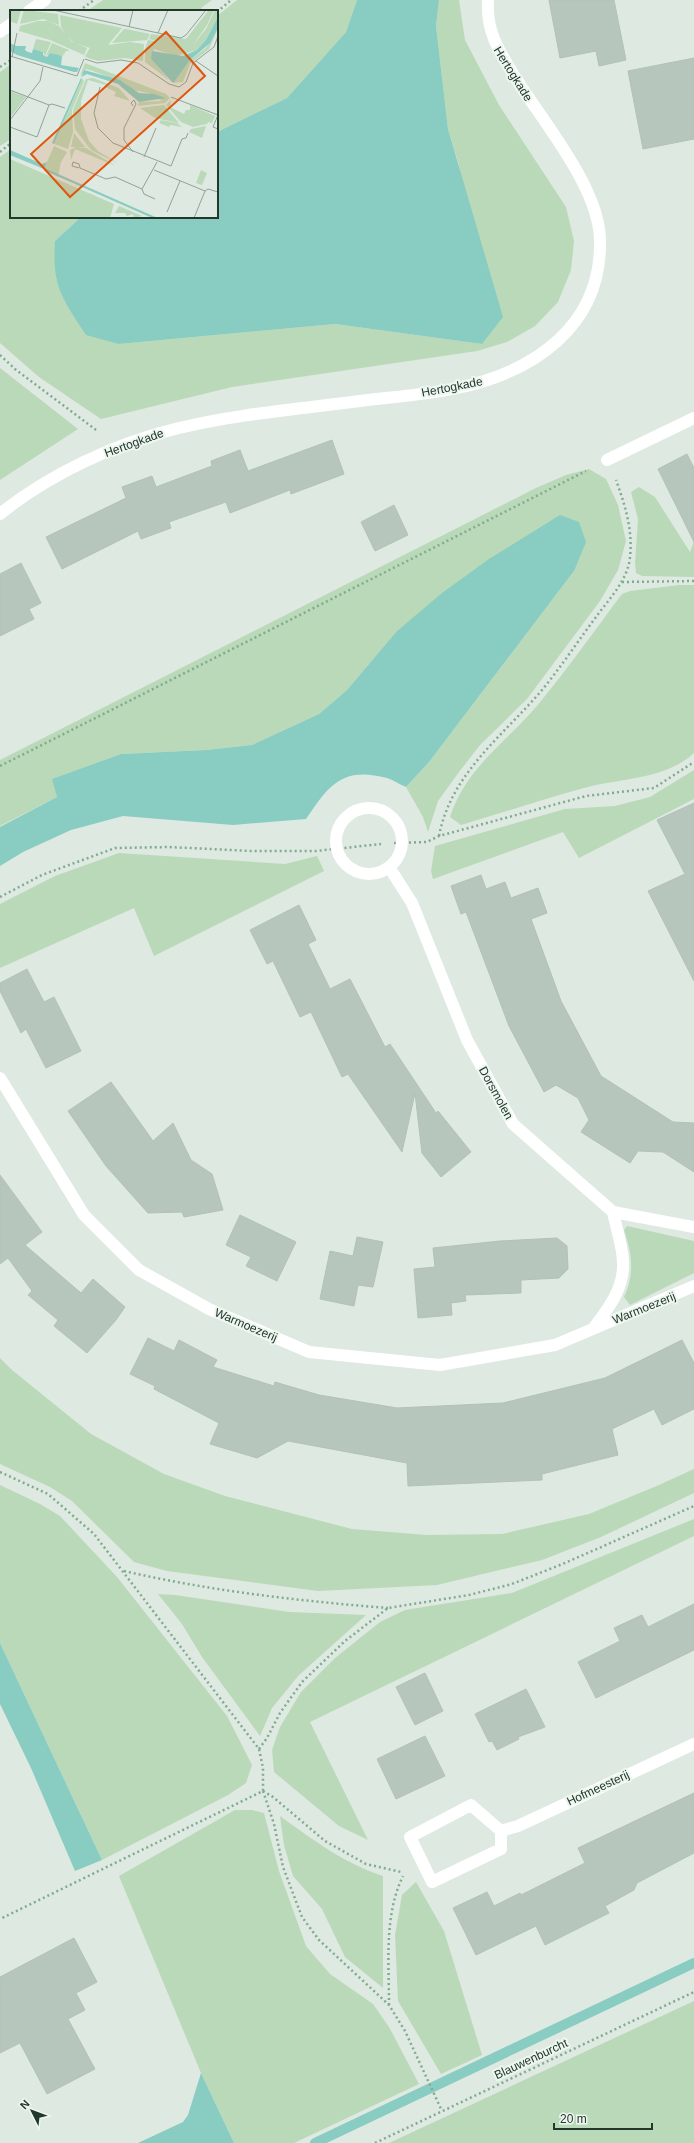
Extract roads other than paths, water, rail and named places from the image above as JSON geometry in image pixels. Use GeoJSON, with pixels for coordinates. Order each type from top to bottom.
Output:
{"type":"FeatureCollection","features":[{"type":"Feature","properties":{"kind":"street"},"geometry":{"type":"LineString","coordinates":[[30,10],[45,0]]}},
{"type":"Feature","properties":{"kind":"street","name":"Hertogkade"},"geometry":{"type":"LineString","coordinates":[[0,514],[49,481],[119,447],[174,429],[223,418],[455,389],[508,372],[548,350],[565,335],[581,313],[591,293],[598,267],[600,240],[597,217],[588,192],[574,168],[493,42],[488,0]]}},
{"type":"Feature","properties":{"kind":"street"},"geometry":{"type":"LineString","coordinates":[[0,32],[10,25]]}},
{"type":"Feature","properties":{"kind":"street"},"geometry":{"type":"LineString","coordinates":[[607,460],[694,418]]}},
{"type":"Feature","properties":{"kind":"street"},"geometry":{"type":"LineString","coordinates":[[374,808],[388,814],[398,827],[402,842],[398,856],[389,867],[377,874],[364,874],[351,870],[342,861],[336,849],[337,833],[344,819],[358,810],[374,808]]}},
{"type":"Feature","properties":{"kind":"street","name":"Dorsmolen"},"geometry":{"type":"LineString","coordinates":[[389,867],[412,903],[467,1040],[513,1124],[613,1212]]}},
{"type":"Feature","properties":{"kind":"street","name":"Warmoezerij"},"geometry":{"type":"LineString","coordinates":[[0,1078],[84,1215],[140,1270],[209,1310],[309,1352],[440,1365],[555,1345],[694,1286]]}},
{"type":"Feature","properties":{"kind":"street"},"geometry":{"type":"LineString","coordinates":[[613,1212],[694,1227]]}},
{"type":"Feature","properties":{"kind":"street","name":"Warmoezerij"},"geometry":{"type":"LineString","coordinates":[[593,1329],[612,1303],[620,1287],[623,1263],[613,1212]]}},
{"type":"Feature","properties":{"kind":"street","name":"Hofmeesterij"},"geometry":{"type":"LineString","coordinates":[[501,1831],[518,1826],[694,1744]]}},
{"type":"Feature","properties":{"kind":"street"},"geometry":{"type":"LineString","coordinates":[[471,1805],[501,1831],[501,1850],[432,1882],[410,1837],[471,1805]]}},
{"type":"Feature","properties":{"kind":"water"},"geometry":{"type":"Polygon","coordinates":[[[357,0],[439,0],[436,26],[448,129],[503,317],[482,344],[335,324],[119,344],[86,335],[60,291],[55,270],[55,241],[80,218],[218,218],[218,132],[287,98],[346,32],[357,0]]]}},
{"type":"Feature","properties":{"kind":"water"},"geometry":{"type":"Polygon","coordinates":[[[560,515],[579,522],[586,542],[574,571],[429,762],[406,787],[390,779],[372,775],[348,777],[338,781],[330,788],[306,819],[233,825],[123,816],[71,830],[23,852],[0,866],[0,827],[57,797],[52,779],[121,754],[206,750],[252,745],[319,714],[347,690],[396,632],[442,593],[489,559],[560,515]]]}},
{"type":"Feature","properties":{"kind":"water"},"geometry":{"type":"Polygon","coordinates":[[[0,1643],[102,1860],[75,1871],[31,1768],[0,1704],[0,1643]]]}},
{"type":"Feature","properties":{"kind":"water"},"geometry":{"type":"Polygon","coordinates":[[[201,2073],[234,2143],[138,2143],[183,2122],[188,2115],[201,2073]]]}},
{"type":"Feature","properties":{"kind":"waterway"},"geometry":{"type":"LineString","coordinates":[[315,2143],[694,1963]]}}]}
